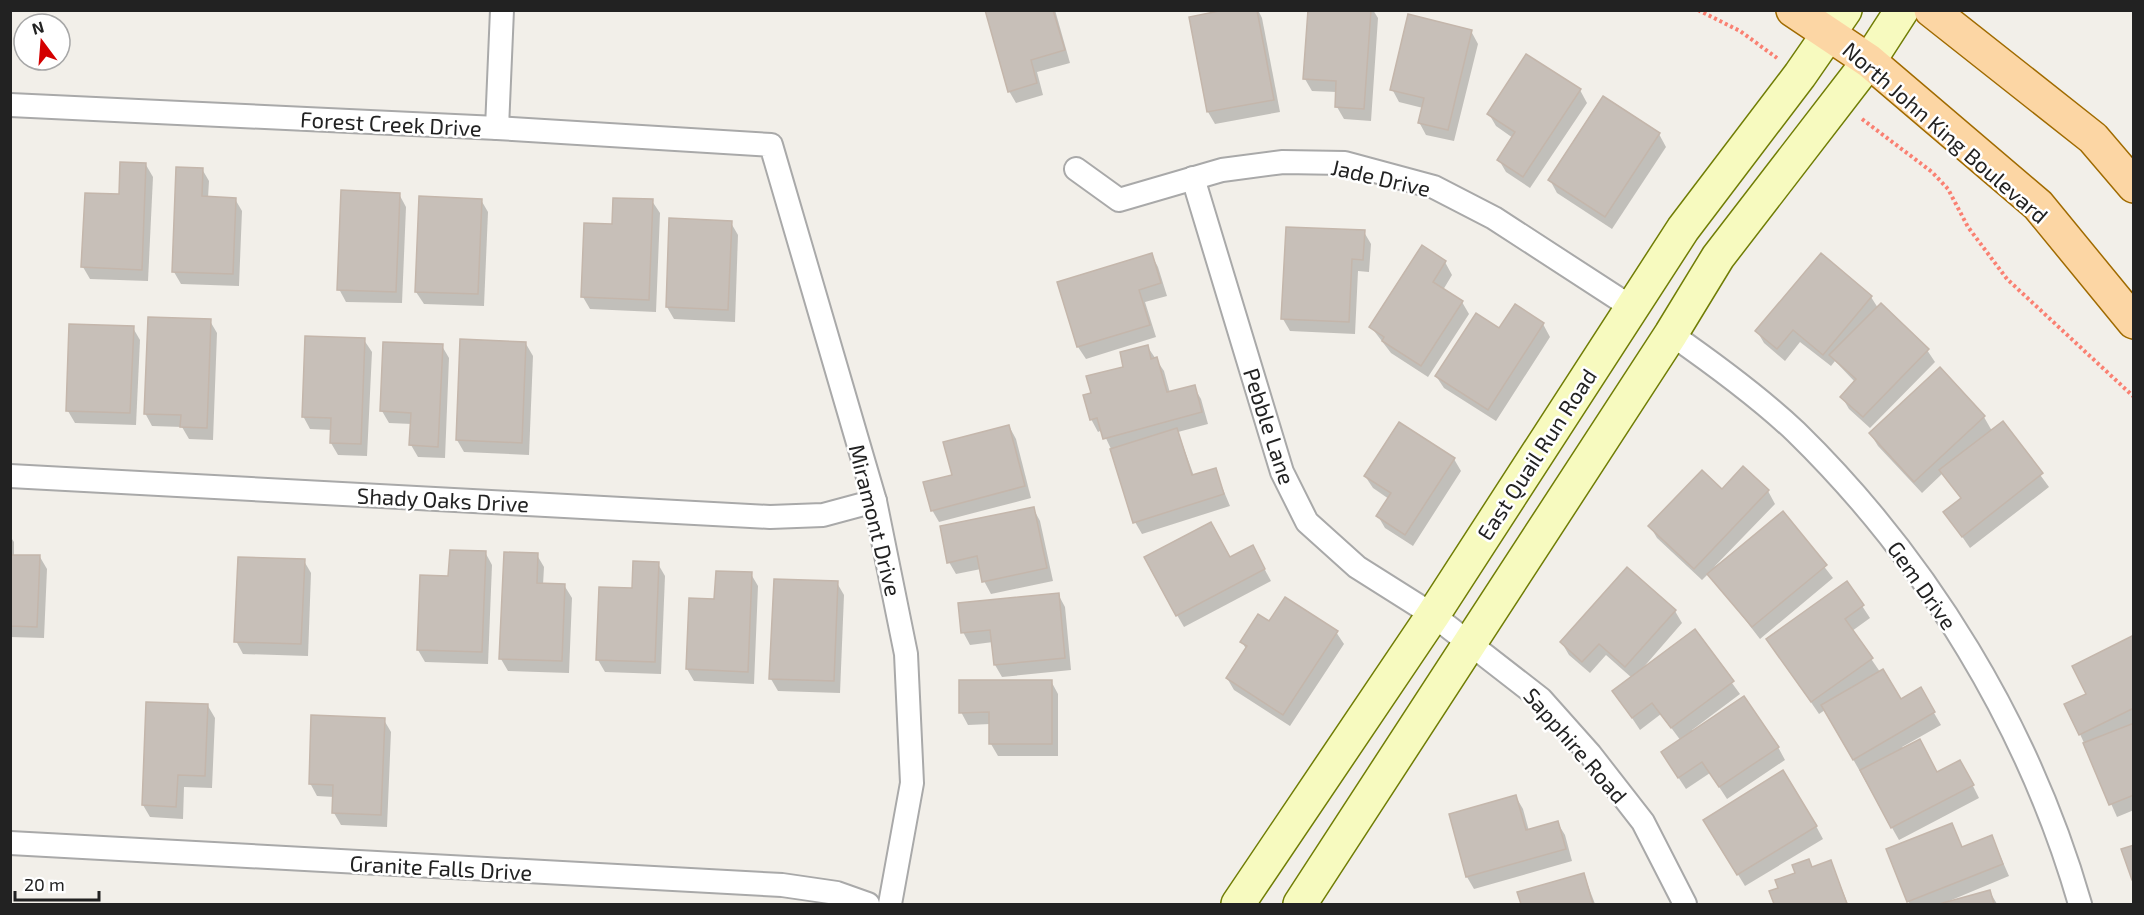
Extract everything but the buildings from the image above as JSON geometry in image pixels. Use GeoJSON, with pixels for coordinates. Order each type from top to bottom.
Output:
{"type":"FeatureCollection","features":[{"type":"Feature","properties":{"kind":"main road","name":"North John King Boulevard"},"geometry":{"type":"LineString","coordinates":[[1793,10],[1837,22],[1869,61],[2038,205],[2133,322]]}},
{"type":"Feature","properties":{"kind":"main road"},"geometry":{"type":"LineString","coordinates":[[1930,10],[2093,138],[2133,186]]}},
{"type":"Feature","properties":{"kind":"street"},"geometry":{"type":"LineString","coordinates":[[497,128],[502,10]]}},
{"type":"Feature","properties":{"kind":"street"},"geometry":{"type":"LineString","coordinates":[[1300,904],[1671,334],[1718,256],[1869,61],[1902,10]]}},
{"type":"Feature","properties":{"kind":"street","name":"East Quail Run Road"},"geometry":{"type":"LineString","coordinates":[[1238,904],[1433,615],[1683,229],[1837,22]]}},
{"type":"Feature","properties":{"kind":"street","name":"Forest Creek Drive"},"geometry":{"type":"LineString","coordinates":[[10,105],[497,128],[771,145]]}},
{"type":"Feature","properties":{"kind":"street","name":"Miramont Drive"},"geometry":{"type":"LineString","coordinates":[[771,145],[874,501],[906,654],[912,783],[890,904]]}},
{"type":"Feature","properties":{"kind":"street","name":"Jade Drive"},"geometry":{"type":"LineString","coordinates":[[1076,170],[1119,200],[1222,170],[1283,162],[1345,163],[1434,187],[1494,218],[1631,307]]}},
{"type":"Feature","properties":{"kind":"street","name":"Pebble Lane"},"geometry":{"type":"LineString","coordinates":[[1193,178],[1282,472],[1307,522],[1357,567],[1433,615]]}},
{"type":"Feature","properties":{"kind":"street","name":"Gem Drive"},"geometry":{"type":"LineString","coordinates":[[1671,334],[1713,364],[1795,431],[1868,507],[1932,594],[1990,687],[2037,784],[2080,904]]}},
{"type":"Feature","properties":{"kind":"street","name":"Shady Oaks Drive"},"geometry":{"type":"LineString","coordinates":[[10,476],[770,517],[823,515],[874,501]]}},
{"type":"Feature","properties":{"kind":"street","name":"Sapphire Road"},"geometry":{"type":"LineString","coordinates":[[1433,615],[1471,642],[1541,699],[1590,754],[1643,822],[1685,904]]}},
{"type":"Feature","properties":{"kind":"street","name":"Granite Falls Drive"},"geometry":{"type":"LineString","coordinates":[[10,843],[782,885],[837,893],[868,904]]}},
{"type":"Feature","properties":{"kind":"path"},"geometry":{"type":"LineString","coordinates":[[1698,10],[1740,31],[1783,63]]}},
{"type":"Feature","properties":{"kind":"path"},"geometry":{"type":"LineString","coordinates":[[1857,115],[1932,172],[1948,189],[1968,227],[2007,279],[2133,397]]}}]}
